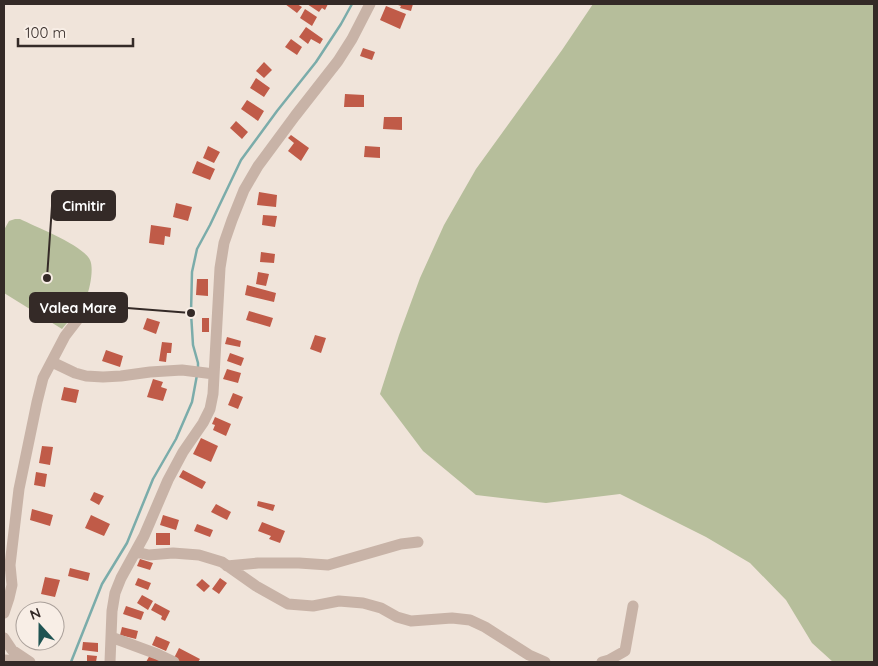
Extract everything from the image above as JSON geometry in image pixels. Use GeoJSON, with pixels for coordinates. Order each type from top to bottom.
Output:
{"type":"FeatureCollection","features":[{"type":"Feature","properties":{"kind":"street"},"geometry":{"type":"LineString","coordinates":[[110,662],[112,611],[115,593],[128,564],[144,536],[168,480],[210,409],[213,394],[203,373],[224,243],[232,220],[244,190],[258,166],[338,61],[370,4]]}},
{"type":"Feature","properties":{"kind":"street"},"geometry":{"type":"LineString","coordinates":[[4,613],[12,585],[10,565],[19,489],[37,402],[44,378],[65,336],[85,310]]}},
{"type":"Feature","properties":{"kind":"street"},"geometry":{"type":"LineString","coordinates":[[52,362],[86,376],[103,378],[182,370],[203,373]]}},
{"type":"Feature","properties":{"kind":"street"},"geometry":{"type":"LineString","coordinates":[[227,566],[299,562],[328,565],[401,544],[418,542]]}},
{"type":"Feature","properties":{"kind":"street"},"geometry":{"type":"LineString","coordinates":[[136,552],[149,555],[173,553],[199,555],[222,562],[256,586],[288,604],[314,606],[339,602],[363,603],[381,608],[411,621],[452,618],[470,620],[485,627],[529,655],[545,662]]}},
{"type":"Feature","properties":{"kind":"street"},"geometry":{"type":"LineString","coordinates":[[602,662],[626,651],[632,606]]}},
{"type":"Feature","properties":{"kind":"street"},"geometry":{"type":"LineString","coordinates":[[111,637],[174,662]]}},
{"type":"Feature","properties":{"kind":"street"},"geometry":{"type":"LineString","coordinates":[[4,638],[12,650],[30,662]]}},
{"type":"Feature","properties":{"kind":"street"},"geometry":{"type":"LineString","coordinates":[[4,660],[30,662]]}},
{"type":"Feature","properties":{"kind":"green space"},"geometry":{"type":"Polygon","coordinates":[[[593,4],[874,4],[874,662],[833,662],[812,643],[786,600],[750,563],[706,537],[620,494],[546,503],[476,495],[423,451],[380,394],[420,278],[444,225],[476,169],[593,4]]]}},
{"type":"Feature","properties":{"kind":"green space"},"geometry":{"type":"Polygon","coordinates":[[[20,219],[69,243],[86,254],[90,260],[92,268],[91,279],[86,298],[62,329],[4,293],[4,230],[9,221],[20,219]]]}},
{"type":"Feature","properties":{"kind":"building"},"geometry":{"type":"Polygon","coordinates":[[[285,4],[297,4],[302,7],[297,13],[285,4]]]}},
{"type":"Feature","properties":{"kind":"building"},"geometry":{"type":"Polygon","coordinates":[[[307,4],[328,4],[325,10],[322,8],[319,12],[307,4]]]}},
{"type":"Feature","properties":{"kind":"building"},"geometry":{"type":"Polygon","coordinates":[[[395,4],[413,4],[411,11],[400,8],[401,6],[395,4]]]}},
{"type":"Feature","properties":{"kind":"building"},"geometry":{"type":"Polygon","coordinates":[[[386,6],[406,14],[400,29],[380,20],[386,6]]]}},
{"type":"Feature","properties":{"kind":"building"},"geometry":{"type":"Polygon","coordinates":[[[305,9],[317,17],[312,26],[300,18],[305,9]]]}},
{"type":"Feature","properties":{"kind":"building"},"geometry":{"type":"Polygon","coordinates":[[[306,27],[323,39],[320,44],[311,39],[308,44],[299,37],[306,27]]]}},
{"type":"Feature","properties":{"kind":"building"},"geometry":{"type":"Polygon","coordinates":[[[291,39],[302,47],[297,55],[285,47],[291,39]]]}},
{"type":"Feature","properties":{"kind":"building"},"geometry":{"type":"Polygon","coordinates":[[[363,48],[375,52],[372,60],[360,56],[363,48]]]}},
{"type":"Feature","properties":{"kind":"building"},"geometry":{"type":"Polygon","coordinates":[[[264,62],[272,70],[264,78],[256,71],[264,62]]]}},
{"type":"Feature","properties":{"kind":"building"},"geometry":{"type":"Polygon","coordinates":[[[256,78],[270,88],[264,97],[250,88],[256,78]]]}},
{"type":"Feature","properties":{"kind":"building"},"geometry":{"type":"Polygon","coordinates":[[[345,94],[364,95],[364,107],[344,107],[345,94]]]}},
{"type":"Feature","properties":{"kind":"building"},"geometry":{"type":"Polygon","coordinates":[[[247,100],[264,111],[258,121],[241,109],[247,100]]]}},
{"type":"Feature","properties":{"kind":"building"},"geometry":{"type":"Polygon","coordinates":[[[384,117],[402,117],[402,130],[383,129],[384,117]]]}},
{"type":"Feature","properties":{"kind":"building"},"geometry":{"type":"Polygon","coordinates":[[[236,121],[248,132],[242,139],[230,128],[236,121]]]}},
{"type":"Feature","properties":{"kind":"building"},"geometry":{"type":"Polygon","coordinates":[[[291,135],[309,148],[301,161],[288,151],[294,143],[288,138],[291,135]]]}},
{"type":"Feature","properties":{"kind":"building"},"geometry":{"type":"Polygon","coordinates":[[[208,146],[220,152],[214,163],[203,158],[208,146]]]}},
{"type":"Feature","properties":{"kind":"building"},"geometry":{"type":"Polygon","coordinates":[[[365,146],[380,147],[380,158],[364,157],[365,146]]]}},
{"type":"Feature","properties":{"kind":"building"},"geometry":{"type":"Polygon","coordinates":[[[197,161],[215,169],[210,180],[192,173],[197,161]]]}},
{"type":"Feature","properties":{"kind":"building"},"geometry":{"type":"Polygon","coordinates":[[[259,192],[277,195],[276,207],[257,205],[259,192]]]}},
{"type":"Feature","properties":{"kind":"building"},"geometry":{"type":"Polygon","coordinates":[[[176,203],[192,207],[188,221],[173,217],[176,203]]]}},
{"type":"Feature","properties":{"kind":"building"},"geometry":{"type":"Polygon","coordinates":[[[263,215],[277,216],[275,227],[262,225],[263,215]]]}},
{"type":"Feature","properties":{"kind":"building"},"geometry":{"type":"Polygon","coordinates":[[[151,225],[171,228],[170,237],[165,236],[164,245],[149,243],[151,225]]]}},
{"type":"Feature","properties":{"kind":"building"},"geometry":{"type":"Polygon","coordinates":[[[261,252],[275,254],[274,263],[260,262],[261,252]]]}},
{"type":"Feature","properties":{"kind":"building"},"geometry":{"type":"Polygon","coordinates":[[[258,272],[269,274],[266,286],[256,284],[258,272]]]}},
{"type":"Feature","properties":{"kind":"building"},"geometry":{"type":"Polygon","coordinates":[[[197,279],[208,279],[208,296],[196,295],[197,279]]]}},
{"type":"Feature","properties":{"kind":"building"},"geometry":{"type":"Polygon","coordinates":[[[247,285],[276,293],[274,302],[245,295],[247,285]]]}},
{"type":"Feature","properties":{"kind":"building"},"geometry":{"type":"Polygon","coordinates":[[[249,311],[273,318],[270,327],[246,320],[249,311]]]}},
{"type":"Feature","properties":{"kind":"building"},"geometry":{"type":"Polygon","coordinates":[[[147,318],[160,322],[156,334],[143,329],[147,318]]]}},
{"type":"Feature","properties":{"kind":"building"},"geometry":{"type":"Polygon","coordinates":[[[202,318],[209,318],[209,332],[202,332],[202,318]]]}},
{"type":"Feature","properties":{"kind":"building"},"geometry":{"type":"Polygon","coordinates":[[[315,335],[326,338],[321,353],[310,349],[315,335]]]}},
{"type":"Feature","properties":{"kind":"building"},"geometry":{"type":"Polygon","coordinates":[[[227,337],[241,341],[240,347],[225,344],[227,337]]]}},
{"type":"Feature","properties":{"kind":"building"},"geometry":{"type":"Polygon","coordinates":[[[162,342],[172,343],[171,353],[167,353],[166,362],[159,361],[162,342]]]}},
{"type":"Feature","properties":{"kind":"building"},"geometry":{"type":"Polygon","coordinates":[[[106,350],[123,356],[120,367],[102,361],[106,350]]]}},
{"type":"Feature","properties":{"kind":"building"},"geometry":{"type":"Polygon","coordinates":[[[230,353],[244,358],[241,366],[227,361],[230,353]]]}},
{"type":"Feature","properties":{"kind":"building"},"geometry":{"type":"Polygon","coordinates":[[[227,369],[241,373],[238,383],[223,379],[227,369]]]}},
{"type":"Feature","properties":{"kind":"building"},"geometry":{"type":"Polygon","coordinates":[[[153,379],[163,382],[161,387],[167,389],[163,401],[147,397],[153,379]]]}},
{"type":"Feature","properties":{"kind":"building"},"geometry":{"type":"Polygon","coordinates":[[[64,387],[79,390],[76,403],[61,400],[64,387]]]}},
{"type":"Feature","properties":{"kind":"building"},"geometry":{"type":"Polygon","coordinates":[[[233,393],[243,397],[238,409],[228,405],[233,393]]]}},
{"type":"Feature","properties":{"kind":"building"},"geometry":{"type":"Polygon","coordinates":[[[215,417],[231,424],[226,436],[213,430],[215,425],[212,424],[215,417]]]}},
{"type":"Feature","properties":{"kind":"building"},"geometry":{"type":"Polygon","coordinates":[[[201,438],[218,446],[211,462],[193,454],[201,438]]]}},
{"type":"Feature","properties":{"kind":"building"},"geometry":{"type":"Polygon","coordinates":[[[42,446],[53,447],[50,465],[39,463],[42,446]]]}},
{"type":"Feature","properties":{"kind":"building"},"geometry":{"type":"Polygon","coordinates":[[[183,470],[206,482],[202,489],[179,477],[183,470]]]}},
{"type":"Feature","properties":{"kind":"building"},"geometry":{"type":"Polygon","coordinates":[[[36,472],[47,474],[45,487],[34,485],[36,472]]]}},
{"type":"Feature","properties":{"kind":"building"},"geometry":{"type":"Polygon","coordinates":[[[94,492],[104,496],[99,505],[90,500],[94,492]]]}},
{"type":"Feature","properties":{"kind":"building"},"geometry":{"type":"Polygon","coordinates":[[[258,501],[275,505],[273,511],[257,506],[258,501]]]}},
{"type":"Feature","properties":{"kind":"building"},"geometry":{"type":"Polygon","coordinates":[[[216,504],[231,512],[227,520],[211,512],[216,504]]]}},
{"type":"Feature","properties":{"kind":"building"},"geometry":{"type":"Polygon","coordinates":[[[32,509],[53,515],[50,526],[30,520],[32,509]]]}},
{"type":"Feature","properties":{"kind":"building"},"geometry":{"type":"Polygon","coordinates":[[[91,515],[110,524],[104,536],[85,528],[91,515]]]}},
{"type":"Feature","properties":{"kind":"building"},"geometry":{"type":"Polygon","coordinates":[[[163,515],[179,520],[176,530],[160,525],[163,515]]]}},
{"type":"Feature","properties":{"kind":"building"},"geometry":{"type":"Polygon","coordinates":[[[262,522],[285,531],[280,543],[269,539],[271,536],[258,531],[262,522]]]}},
{"type":"Feature","properties":{"kind":"building"},"geometry":{"type":"Polygon","coordinates":[[[197,524],[213,530],[210,537],[194,531],[197,524]]]}},
{"type":"Feature","properties":{"kind":"building"},"geometry":{"type":"Polygon","coordinates":[[[156,533],[170,533],[170,545],[156,545],[156,533]]]}},
{"type":"Feature","properties":{"kind":"building"},"geometry":{"type":"Polygon","coordinates":[[[140,559],[153,563],[150,570],[137,566],[140,559]]]}},
{"type":"Feature","properties":{"kind":"building"},"geometry":{"type":"Polygon","coordinates":[[[70,568],[90,573],[88,581],[68,576],[70,568]]]}},
{"type":"Feature","properties":{"kind":"building"},"geometry":{"type":"Polygon","coordinates":[[[45,577],[60,580],[55,597],[41,594],[45,577]]]}},
{"type":"Feature","properties":{"kind":"building"},"geometry":{"type":"Polygon","coordinates":[[[138,578],[151,583],[148,590],[135,585],[138,578]]]}},
{"type":"Feature","properties":{"kind":"building"},"geometry":{"type":"Polygon","coordinates":[[[220,578],[227,583],[219,594],[212,589],[220,578]]]}},
{"type":"Feature","properties":{"kind":"building"},"geometry":{"type":"Polygon","coordinates":[[[202,579],[210,586],[204,592],[196,585],[202,579]]]}},
{"type":"Feature","properties":{"kind":"building"},"geometry":{"type":"Polygon","coordinates":[[[142,595],[153,601],[148,610],[137,603],[142,595]]]}},
{"type":"Feature","properties":{"kind":"building"},"geometry":{"type":"Polygon","coordinates":[[[155,603],[170,611],[165,621],[161,619],[162,616],[151,610],[155,603]]]}},
{"type":"Feature","properties":{"kind":"building"},"geometry":{"type":"Polygon","coordinates":[[[126,606],[144,612],[141,620],[123,614],[126,606]]]}},
{"type":"Feature","properties":{"kind":"building"},"geometry":{"type":"Polygon","coordinates":[[[122,627],[138,631],[136,639],[120,635],[122,627]]]}},
{"type":"Feature","properties":{"kind":"building"},"geometry":{"type":"Polygon","coordinates":[[[156,636],[170,642],[166,651],[152,645],[156,636]]]}},
{"type":"Feature","properties":{"kind":"building"},"geometry":{"type":"Polygon","coordinates":[[[83,642],[98,643],[98,652],[82,650],[83,642]]]}},
{"type":"Feature","properties":{"kind":"building"},"geometry":{"type":"Polygon","coordinates":[[[179,648],[200,659],[198,662],[181,662],[174,658],[179,648]]]}},
{"type":"Feature","properties":{"kind":"building"},"geometry":{"type":"Polygon","coordinates":[[[87,655],[97,656],[96,662],[87,662],[87,655]]]}},
{"type":"Feature","properties":{"kind":"building"},"geometry":{"type":"Polygon","coordinates":[[[150,655],[166,662],[146,662],[150,655]]]}},
{"type":"Feature","properties":{"kind":"waterway"},"geometry":{"type":"LineString","coordinates":[[198,367],[193,345],[191,313],[192,272],[197,249],[241,160],[316,62],[352,4]]}},
{"type":"Feature","properties":{"kind":"waterway"},"geometry":{"type":"LineString","coordinates":[[71,662],[102,584],[127,543],[153,479],[176,439],[192,402],[197,375]]}},
{"type":"Feature","properties":{"kind":"place","name":"Cimitir"},"geometry":{"type":"Point","coordinates":[47,278]}},
{"type":"Feature","properties":{"kind":"place","name":"Valea Mare"},"geometry":{"type":"Point","coordinates":[191,313]}}]}
